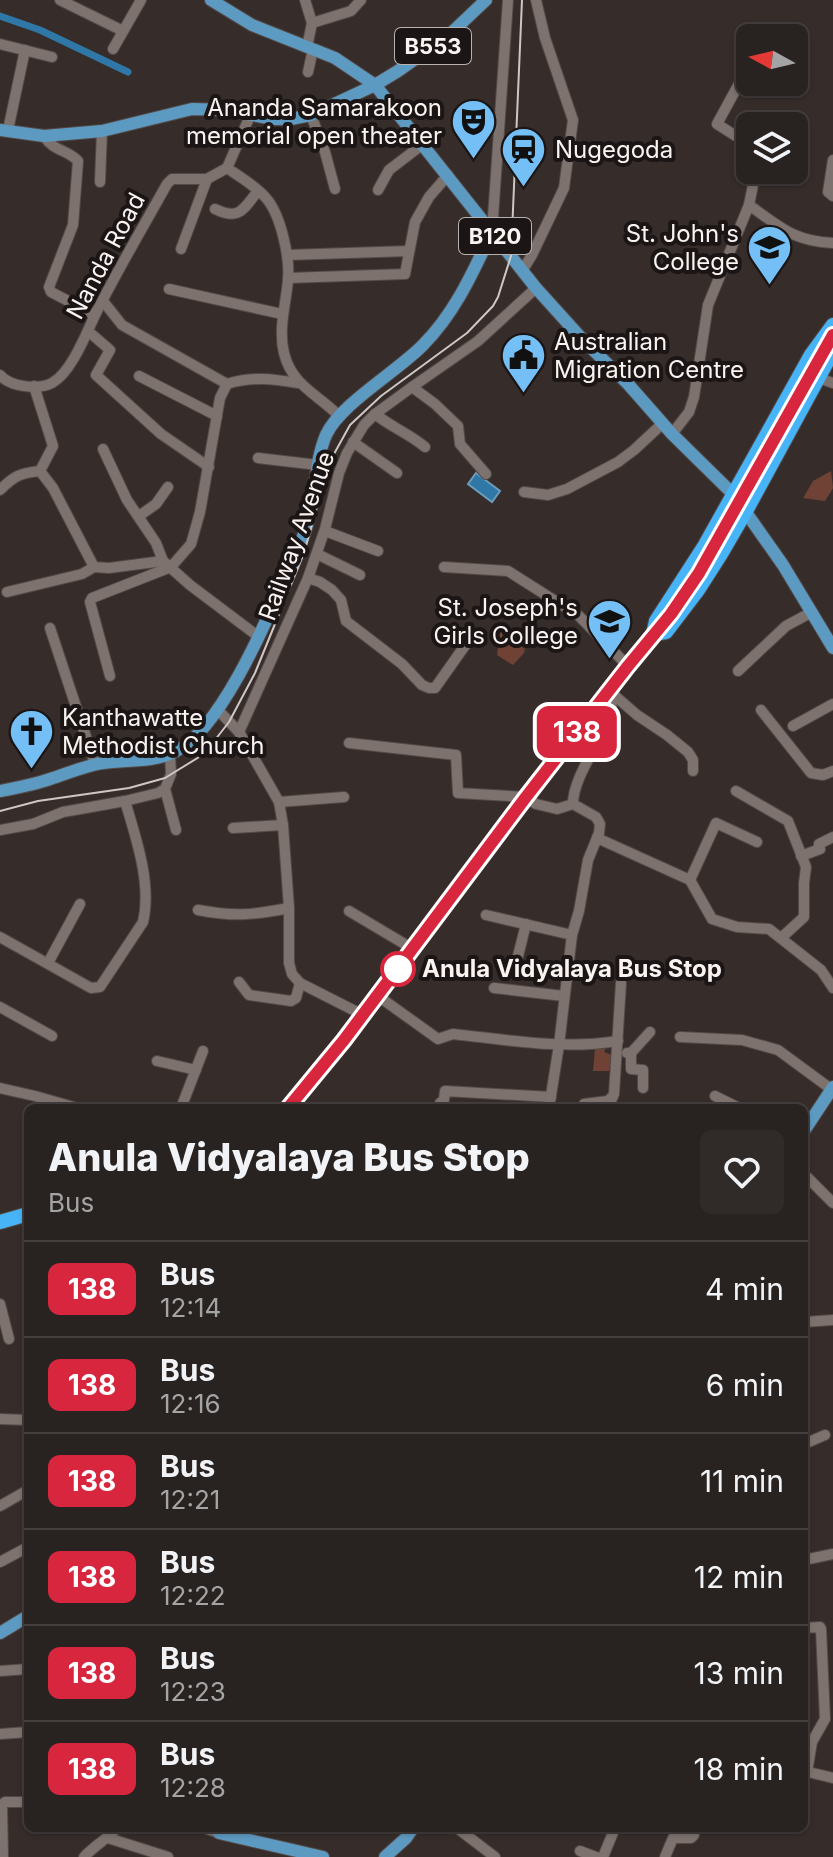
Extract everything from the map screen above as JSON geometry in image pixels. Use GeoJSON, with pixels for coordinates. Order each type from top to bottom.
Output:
{"type":"FeatureCollection","features":[{"type":"Feature","properties":{"kind":"highway"},"geometry":{"type":"LineString","coordinates":[[653,634],[656,621],[705,545],[811,355],[833,325]]}},
{"type":"Feature","properties":{"kind":"highway"},"geometry":{"type":"LineString","coordinates":[[291,1104],[378,996],[526,797],[671,614],[699,573],[827,353],[833,335]]}},
{"type":"Feature","properties":{"kind":"highway"},"geometry":{"type":"LineString","coordinates":[[653,634],[666,632],[748,514],[766,474],[826,380],[827,353]]}},
{"type":"Feature","properties":{"kind":"highway"},"geometry":{"type":"LineString","coordinates":[[748,465],[766,474]]}},
{"type":"Feature","properties":{"kind":"highway"},"geometry":{"type":"LineString","coordinates":[[705,545],[721,554]]}},
{"type":"Feature","properties":{"kind":"highway"},"geometry":{"type":"LineString","coordinates":[[0,1222],[24,1215]]}},
{"type":"Feature","properties":{"kind":"highway"},"geometry":{"type":"LineString","coordinates":[[0,1229],[24,1222]]}},
{"type":"Feature","properties":{"kind":"main road","name":"B120"},"geometry":{"type":"LineString","coordinates":[[211,0],[252,25],[335,58],[375,85],[536,288],[662,424],[733,494],[833,648]]}},
{"type":"Feature","properties":{"kind":"main road","name":"B553"},"geometry":{"type":"LineString","coordinates":[[375,85],[449,35],[486,0]]}},
{"type":"Feature","properties":{"kind":"main road"},"geometry":{"type":"LineString","coordinates":[[4,130],[44,136],[102,131],[192,109],[226,110],[282,119],[311,115],[375,85]]}},
{"type":"Feature","properties":{"kind":"main road"},"geometry":{"type":"LineString","coordinates":[[0,791],[95,764],[143,761],[170,755],[198,734],[218,710],[259,637],[297,552],[309,518],[326,435],[339,416],[422,346],[449,315],[492,232]]}},
{"type":"Feature","properties":{"kind":"main road"},"geometry":{"type":"LineString","coordinates":[[808,1125],[832,1088]]}},
{"type":"Feature","properties":{"kind":"main road"},"geometry":{"type":"LineString","coordinates":[[0,1633],[24,1618]]}},
{"type":"Feature","properties":{"kind":"main road"},"geometry":{"type":"LineString","coordinates":[[228,1832],[323,1857]]}},
{"type":"Feature","properties":{"kind":"main road"},"geometry":{"type":"LineString","coordinates":[[385,1857],[410,1832]]}},
{"type":"Feature","properties":{"kind":"street"},"geometry":{"type":"LineString","coordinates":[[60,0],[123,31]]}},
{"type":"Feature","properties":{"kind":"street"},"geometry":{"type":"LineString","coordinates":[[113,49],[141,0]]}},
{"type":"Feature","properties":{"kind":"street"},"geometry":{"type":"LineString","coordinates":[[305,0],[312,23],[308,72]]}},
{"type":"Feature","properties":{"kind":"street"},"geometry":{"type":"LineString","coordinates":[[312,23],[361,0]]}},
{"type":"Feature","properties":{"kind":"street"},"geometry":{"type":"LineString","coordinates":[[492,232],[508,0]]}},
{"type":"Feature","properties":{"kind":"street"},"geometry":{"type":"LineString","coordinates":[[522,271],[564,188],[573,120],[545,38],[536,0]]}},
{"type":"Feature","properties":{"kind":"street"},"geometry":{"type":"LineString","coordinates":[[0,44],[52,57]]}},
{"type":"Feature","properties":{"kind":"street"},"geometry":{"type":"LineString","coordinates":[[4,130],[25,50]]}},
{"type":"Feature","properties":{"kind":"street"},"geometry":{"type":"LineString","coordinates":[[736,89],[717,124],[736,136]]}},
{"type":"Feature","properties":{"kind":"street"},"geometry":{"type":"LineString","coordinates":[[311,115],[335,189]]}},
{"type":"Feature","properties":{"kind":"street"},"geometry":{"type":"LineString","coordinates":[[250,116],[227,168],[266,198],[275,212],[287,255],[288,278],[282,314],[284,353],[298,383]]}},
{"type":"Feature","properties":{"kind":"street"},"geometry":{"type":"LineString","coordinates":[[100,182],[102,131]]}},
{"type":"Feature","properties":{"kind":"street"},"geometry":{"type":"LineString","coordinates":[[44,136],[56,149],[72,154],[78,161],[73,225],[49,287],[51,292],[95,315]]}},
{"type":"Feature","properties":{"kind":"street"},"geometry":{"type":"LineString","coordinates":[[378,190],[389,170],[423,144]]}},
{"type":"Feature","properties":{"kind":"street"},"geometry":{"type":"LineString","coordinates":[[833,160],[828,192],[833,196]]}},
{"type":"Feature","properties":{"kind":"street","name":"Nanda Road"},"geometry":{"type":"LineString","coordinates":[[34,386],[52,383],[76,354],[167,184],[172,179],[207,179],[227,168]]}},
{"type":"Feature","properties":{"kind":"street"},"geometry":{"type":"LineString","coordinates":[[288,278],[405,274],[415,222],[429,197],[448,175]]}},
{"type":"Feature","properties":{"kind":"street"},"geometry":{"type":"LineString","coordinates":[[181,249],[207,179]]}},
{"type":"Feature","properties":{"kind":"street"},"geometry":{"type":"LineString","coordinates":[[672,434],[689,412],[694,397],[708,305],[749,205],[753,184]]}},
{"type":"Feature","properties":{"kind":"street"},"geometry":{"type":"LineString","coordinates":[[215,209],[228,215],[236,214],[258,191]]}},
{"type":"Feature","properties":{"kind":"street"},"geometry":{"type":"LineString","coordinates":[[749,205],[790,234],[812,242],[833,243]]}},
{"type":"Feature","properties":{"kind":"street"},"geometry":{"type":"LineString","coordinates":[[287,255],[409,251]]}},
{"type":"Feature","properties":{"kind":"street","name":"Railway Avenue"},"geometry":{"type":"LineString","coordinates":[[239,732],[308,578],[325,531],[339,473],[364,425],[478,341],[536,288]]}},
{"type":"Feature","properties":{"kind":"street"},"geometry":{"type":"LineString","coordinates":[[169,289],[282,314]]}},
{"type":"Feature","properties":{"kind":"street"},"geometry":{"type":"LineString","coordinates":[[103,301],[122,325],[227,384]]}},
{"type":"Feature","properties":{"kind":"street"},"geometry":{"type":"LineString","coordinates":[[88,331],[110,350],[96,375],[161,434],[209,467]]}},
{"type":"Feature","properties":{"kind":"street"},"geometry":{"type":"LineString","coordinates":[[0,375],[14,385],[34,386],[53,446],[40,471]]}},
{"type":"Feature","properties":{"kind":"street"},"geometry":{"type":"LineString","coordinates":[[139,376],[217,416]]}},
{"type":"Feature","properties":{"kind":"street"},"geometry":{"type":"LineString","coordinates":[[110,676],[90,602],[92,598],[167,564],[191,544],[209,467],[220,398],[227,384],[264,378],[298,383],[339,416]]}},
{"type":"Feature","properties":{"kind":"street"},"geometry":{"type":"LineString","coordinates":[[412,387],[458,426],[460,444],[486,474]]}},
{"type":"Feature","properties":{"kind":"street"},"geometry":{"type":"LineString","coordinates":[[375,414],[425,447]]}},
{"type":"Feature","properties":{"kind":"street"},"geometry":{"type":"LineString","coordinates":[[524,492],[548,495],[567,489],[618,462],[662,424]]}},
{"type":"Feature","properties":{"kind":"street"},"geometry":{"type":"LineString","coordinates":[[353,442],[397,473]]}},
{"type":"Feature","properties":{"kind":"street"},"geometry":{"type":"LineString","coordinates":[[103,449],[127,500],[167,564],[259,637]]}},
{"type":"Feature","properties":{"kind":"street"},"geometry":{"type":"LineString","coordinates":[[258,458],[318,465]]}},
{"type":"Feature","properties":{"kind":"street"},"geometry":{"type":"LineString","coordinates":[[0,490],[13,477],[40,471]]}},
{"type":"Feature","properties":{"kind":"street"},"geometry":{"type":"LineString","coordinates":[[40,471],[53,488],[94,567]]}},
{"type":"Feature","properties":{"kind":"street"},"geometry":{"type":"LineString","coordinates":[[139,516],[156,504],[168,487]]}},
{"type":"Feature","properties":{"kind":"street"},"geometry":{"type":"LineString","coordinates":[[325,531],[378,551]]}},
{"type":"Feature","properties":{"kind":"street"},"geometry":{"type":"LineString","coordinates":[[317,554],[360,575]]}},
{"type":"Feature","properties":{"kind":"street"},"geometry":{"type":"LineString","coordinates":[[7,592],[82,574],[94,567],[167,564]]}},
{"type":"Feature","properties":{"kind":"street"},"geometry":{"type":"LineString","coordinates":[[444,567],[508,571],[579,616],[628,666]]}},
{"type":"Feature","properties":{"kind":"street"},"geometry":{"type":"LineString","coordinates":[[308,578],[332,590],[341,600],[346,621],[429,688],[435,688],[471,637]]}},
{"type":"Feature","properties":{"kind":"street"},"geometry":{"type":"LineString","coordinates":[[738,671],[786,626],[812,612]]}},
{"type":"Feature","properties":{"kind":"street"},"geometry":{"type":"LineString","coordinates":[[50,628],[95,764]]}},
{"type":"Feature","properties":{"kind":"street"},"geometry":{"type":"LineString","coordinates":[[615,688],[637,715],[688,752],[693,760],[693,771]]}},
{"type":"Feature","properties":{"kind":"street"},"geometry":{"type":"LineString","coordinates":[[573,804],[576,786],[607,723],[615,688]]}},
{"type":"Feature","properties":{"kind":"street"},"geometry":{"type":"LineString","coordinates":[[793,726],[833,704]]}},
{"type":"Feature","properties":{"kind":"street"},"geometry":{"type":"LineString","coordinates":[[218,710],[239,732],[279,802],[292,974],[300,983],[363,1015]]}},
{"type":"Feature","properties":{"kind":"street"},"geometry":{"type":"LineString","coordinates":[[761,710],[811,773],[823,775],[833,771]]}},
{"type":"Feature","properties":{"kind":"street"},"geometry":{"type":"LineString","coordinates":[[349,743],[456,755],[458,793],[526,797],[536,804],[557,809],[573,804],[596,817],[600,824],[588,860],[572,935],[550,1103],[445,1091],[444,1100],[440,1104]]}},
{"type":"Feature","properties":{"kind":"street"},"geometry":{"type":"LineString","coordinates":[[170,755],[171,774],[165,789],[176,830]]}},
{"type":"Feature","properties":{"kind":"street"},"geometry":{"type":"LineString","coordinates":[[0,830],[165,789]]}},
{"type":"Feature","properties":{"kind":"street"},"geometry":{"type":"LineString","coordinates":[[736,791],[788,821],[806,867],[804,917],[781,938]]}},
{"type":"Feature","properties":{"kind":"street"},"geometry":{"type":"LineString","coordinates":[[279,802],[344,797]]}},
{"type":"Feature","properties":{"kind":"street"},"geometry":{"type":"LineString","coordinates":[[0,937],[91,988],[100,987],[143,922],[146,911],[140,848],[125,801]]}},
{"type":"Feature","properties":{"kind":"street"},"geometry":{"type":"LineString","coordinates":[[690,880],[716,823],[757,842]]}},
{"type":"Feature","properties":{"kind":"street"},"geometry":{"type":"LineString","coordinates":[[233,828],[283,825]]}},
{"type":"Feature","properties":{"kind":"street"},"geometry":{"type":"LineString","coordinates":[[801,856],[820,849],[819,844],[833,837]]}},
{"type":"Feature","properties":{"kind":"street"},"geometry":{"type":"LineString","coordinates":[[597,838],[690,880],[712,919],[737,927],[769,929],[821,970],[833,988]]}},
{"type":"Feature","properties":{"kind":"street"},"geometry":{"type":"LineString","coordinates":[[48,963],[80,904]]}},
{"type":"Feature","properties":{"kind":"street"},"geometry":{"type":"LineString","coordinates":[[198,910],[252,916],[289,908]]}},
{"type":"Feature","properties":{"kind":"street"},"geometry":{"type":"LineString","coordinates":[[349,911],[413,949]]}},
{"type":"Feature","properties":{"kind":"street"},"geometry":{"type":"LineString","coordinates":[[486,915],[572,935]]}},
{"type":"Feature","properties":{"kind":"street"},"geometry":{"type":"LineString","coordinates":[[518,956],[526,924]]}},
{"type":"Feature","properties":{"kind":"street"},"geometry":{"type":"LineString","coordinates":[[239,982],[249,995],[291,1001],[296,998],[300,983]]}},
{"type":"Feature","properties":{"kind":"street"},"geometry":{"type":"LineString","coordinates":[[610,1104],[614,1094],[621,983]]}},
{"type":"Feature","properties":{"kind":"street"},"geometry":{"type":"LineString","coordinates":[[494,988],[564,996]]}},
{"type":"Feature","properties":{"kind":"street"},"geometry":{"type":"LineString","coordinates":[[378,996],[438,1039],[453,1034],[589,1046],[618,1041]]}},
{"type":"Feature","properties":{"kind":"street"},"geometry":{"type":"LineString","coordinates":[[0,1007],[52,1036]]}},
{"type":"Feature","properties":{"kind":"street"},"geometry":{"type":"LineString","coordinates":[[643,1088],[643,1070],[631,1069],[631,1053],[650,1032]]}},
{"type":"Feature","properties":{"kind":"street"},"geometry":{"type":"LineString","coordinates":[[680,1037],[742,1040],[778,1050],[832,1088]]}},
{"type":"Feature","properties":{"kind":"street"},"geometry":{"type":"LineString","coordinates":[[183,1104],[203,1051]]}},
{"type":"Feature","properties":{"kind":"street"},"geometry":{"type":"LineString","coordinates":[[617,1054],[631,1053]]}},
{"type":"Feature","properties":{"kind":"street"},"geometry":{"type":"LineString","coordinates":[[157,1061],[196,1070]]}},
{"type":"Feature","properties":{"kind":"street"},"geometry":{"type":"LineString","coordinates":[[0,1088],[63,1104]]}},
{"type":"Feature","properties":{"kind":"street"},"geometry":{"type":"LineString","coordinates":[[584,1104],[608,1101],[614,1094]]}},
{"type":"Feature","properties":{"kind":"street"},"geometry":{"type":"LineString","coordinates":[[715,1096],[731,1104]]}},
{"type":"Feature","properties":{"kind":"street"},"geometry":{"type":"LineString","coordinates":[[808,1178],[833,1203]]}},
{"type":"Feature","properties":{"kind":"street"},"geometry":{"type":"LineString","coordinates":[[0,1304],[9,1339]]}},
{"type":"Feature","properties":{"kind":"street"},"geometry":{"type":"LineString","coordinates":[[808,1322],[833,1320]]}},
{"type":"Feature","properties":{"kind":"street"},"geometry":{"type":"LineString","coordinates":[[0,1419],[24,1420]]}},
{"type":"Feature","properties":{"kind":"street"},"geometry":{"type":"LineString","coordinates":[[808,1442],[825,1435]]}},
{"type":"Feature","properties":{"kind":"street"},"geometry":{"type":"LineString","coordinates":[[0,1506],[24,1492]]}},
{"type":"Feature","properties":{"kind":"street"},"geometry":{"type":"LineString","coordinates":[[0,1562],[24,1549]]}},
{"type":"Feature","properties":{"kind":"street"},"geometry":{"type":"LineString","coordinates":[[808,1559],[833,1554]]}},
{"type":"Feature","properties":{"kind":"street"},"geometry":{"type":"LineString","coordinates":[[808,1628],[821,1629],[825,1719],[812,1742],[808,1762]]}},
{"type":"Feature","properties":{"kind":"street"},"geometry":{"type":"LineString","coordinates":[[0,1671],[24,1669]]}},
{"type":"Feature","properties":{"kind":"street"},"geometry":{"type":"LineString","coordinates":[[0,1734],[24,1732]]}},
{"type":"Feature","properties":{"kind":"street"},"geometry":{"type":"LineString","coordinates":[[808,1772],[833,1778]]}},
{"type":"Feature","properties":{"kind":"street"},"geometry":{"type":"LineString","coordinates":[[3,1857],[2,1805],[5,1802],[24,1802]]}},
{"type":"Feature","properties":{"kind":"street"},"geometry":{"type":"LineString","coordinates":[[84,1857],[113,1832]]}},
{"type":"Feature","properties":{"kind":"street"},"geometry":{"type":"LineString","coordinates":[[462,1832],[495,1857]]}},
{"type":"Feature","properties":{"kind":"street"},"geometry":{"type":"LineString","coordinates":[[603,1857],[613,1832]]}},
{"type":"Feature","properties":{"kind":"street"},"geometry":{"type":"LineString","coordinates":[[665,1857],[673,1838],[691,1838],[694,1832]]}},
{"type":"Feature","properties":{"kind":"street"},"geometry":{"type":"LineString","coordinates":[[108,1838],[168,1857]]}},
{"type":"Feature","properties":{"kind":"street"},"geometry":{"type":"LineString","coordinates":[[580,1851],[596,1857]]}},
{"type":"Feature","properties":{"kind":"shaded area"},"geometry":{"type":"Polygon","coordinates":[[[831,471],[833,488],[825,501],[803,498],[813,481],[831,471]]]}},
{"type":"Feature","properties":{"kind":"shaded area"},"geometry":{"type":"Polygon","coordinates":[[[509,628],[527,636],[524,653],[513,665],[497,655],[500,633],[509,628]]]}},
{"type":"Feature","properties":{"kind":"shaded area"},"geometry":{"type":"Polygon","coordinates":[[[606,1048],[604,1052],[612,1055],[609,1071],[593,1071],[595,1049],[606,1048]]]}},
{"type":"Feature","properties":{"kind":"water"},"geometry":{"type":"Polygon","coordinates":[[[476,473],[500,491],[492,502],[468,484],[476,473]]]}},
{"type":"Feature","properties":{"kind":"waterway"},"geometry":{"type":"LineString","coordinates":[[0,16],[40,30],[128,72]]}},
{"type":"Feature","properties":{"kind":"railway"},"geometry":{"type":"LineString","coordinates":[[0,811],[38,801],[129,788],[165,778],[204,754],[229,722],[255,673],[304,553],[329,463],[350,425],[381,396],[467,333],[498,297],[511,256],[522,0]]}},
{"type":"Feature","properties":{"kind":"bus line","name":"138"},"geometry":{"type":"LineString","coordinates":[[291,1104],[344,1040],[526,797],[671,614],[699,573],[833,335]]}},
{"type":"Feature","properties":{"kind":"place","name":"Ananda Samarakoon memorial open theater"},"geometry":{"type":"Point","coordinates":[473,161]}},
{"type":"Feature","properties":{"kind":"place","name":"Nugegoda"},"geometry":{"type":"Point","coordinates":[524,189]}},
{"type":"Feature","properties":{"kind":"place","name":"St. John's College"},"geometry":{"type":"Point","coordinates":[770,287]}},
{"type":"Feature","properties":{"kind":"place","name":"Australian Migration Centre"},"geometry":{"type":"Point","coordinates":[523,395]}},
{"type":"Feature","properties":{"kind":"place","name":"St. Joseph's Girls College"},"geometry":{"type":"Point","coordinates":[609,661]}},
{"type":"Feature","properties":{"kind":"place","name":"Kanthawatte Methodist Church"},"geometry":{"type":"Point","coordinates":[31,771]}},
{"type":"Feature","properties":{"kind":"place","name":"Anula Vidyalaya Bus Stop"},"geometry":{"type":"Point","coordinates":[398,969]}}]}
